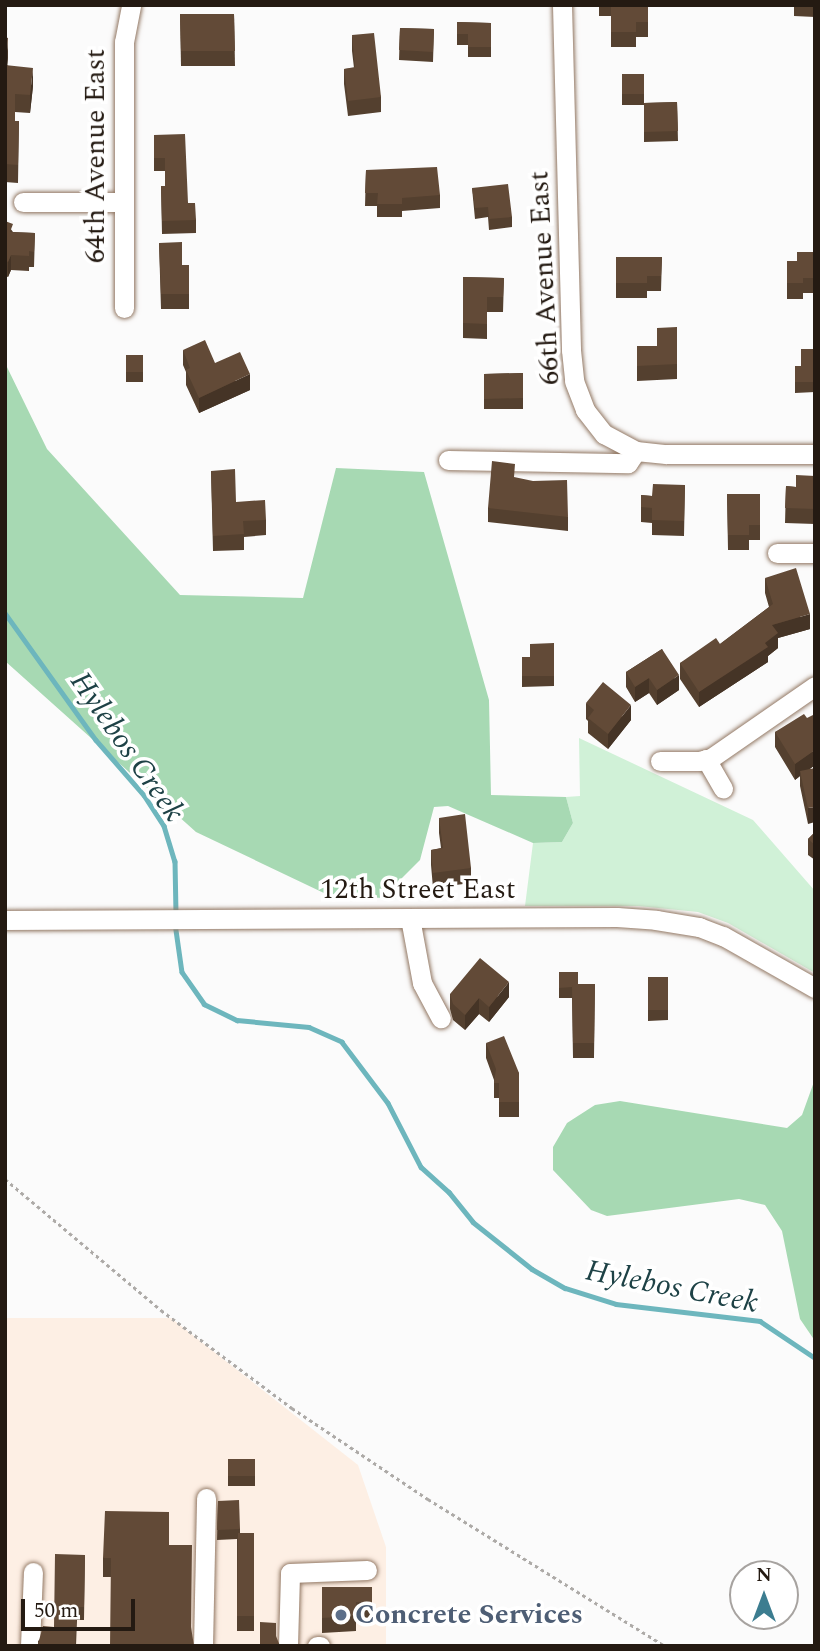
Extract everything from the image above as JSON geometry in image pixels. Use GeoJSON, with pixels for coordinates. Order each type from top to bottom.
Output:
{"type":"FeatureCollection","features":[{"type":"Feature","properties":{"kind":"street","name":"64th Avenue East"},"geometry":{"type":"LineString","coordinates":[[124,309],[124,42],[131,5]]}},
{"type":"Feature","properties":{"kind":"street","name":"66th Avenue East"},"geometry":{"type":"LineString","coordinates":[[562,5],[574,381],[579,399],[597,426],[614,440],[636,451]]}},
{"type":"Feature","properties":{"kind":"street"},"geometry":{"type":"LineString","coordinates":[[23,202],[122,202]]}},
{"type":"Feature","properties":{"kind":"street"},"geometry":{"type":"LineString","coordinates":[[448,460],[628,463],[636,451],[666,454],[815,454]]}},
{"type":"Feature","properties":{"kind":"street"},"geometry":{"type":"LineString","coordinates":[[777,553],[815,553]]}},
{"type":"Feature","properties":{"kind":"street"},"geometry":{"type":"LineString","coordinates":[[660,761],[706,759],[815,686]]}},
{"type":"Feature","properties":{"kind":"street"},"geometry":{"type":"LineString","coordinates":[[706,759],[723,788]]}},
{"type":"Feature","properties":{"kind":"street","name":"12th Street East"},"geometry":{"type":"LineString","coordinates":[[5,920],[617,917],[699,927],[723,936],[815,988]]}},
{"type":"Feature","properties":{"kind":"street"},"geometry":{"type":"LineString","coordinates":[[411,918],[422,983],[441,1018]]}},
{"type":"Feature","properties":{"kind":"street"},"geometry":{"type":"LineString","coordinates":[[203,1646],[206,1497]]}},
{"type":"Feature","properties":{"kind":"street"},"geometry":{"type":"LineString","coordinates":[[288,1646],[290,1573],[368,1570]]}},
{"type":"Feature","properties":{"kind":"street"},"geometry":{"type":"LineString","coordinates":[[30,1646],[33,1572]]}},
{"type":"Feature","properties":{"kind":"path"},"geometry":{"type":"LineString","coordinates":[[5,1179],[161,1310],[292,1408],[451,1514],[665,1646]]}},
{"type":"Feature","properties":{"kind":"shaded area"},"geometry":{"type":"Polygon","coordinates":[[[5,1318],[171,1318],[358,1465],[386,1547],[386,1646],[5,1646],[5,1318]]]}},
{"type":"Feature","properties":{"kind":"green space"},"geometry":{"type":"Polygon","coordinates":[[[5,363],[47,449],[180,595],[303,598],[336,468],[424,472],[489,700],[491,795],[566,797],[573,823],[562,842],[533,843],[448,806],[434,807],[420,860],[397,883],[396,899],[326,894],[196,832],[5,661],[5,363]]]}},
{"type":"Feature","properties":{"kind":"green space"},"geometry":{"type":"Polygon","coordinates":[[[579,738],[753,820],[815,891],[815,973],[728,923],[698,912],[638,906],[525,906],[533,843],[562,842],[573,823],[566,797],[580,796],[579,738]]]}},
{"type":"Feature","properties":{"kind":"green space"},"geometry":{"type":"Polygon","coordinates":[[[815,1079],[815,1341],[800,1319],[782,1231],[765,1205],[739,1199],[607,1216],[591,1210],[553,1170],[553,1147],[567,1123],[595,1105],[620,1101],[787,1128],[802,1115],[815,1079]]]}},
{"type":"Feature","properties":{"kind":"building"},"geometry":{"type":"Polygon","coordinates":[[[611,5],[648,6],[648,22],[636,22],[636,32],[611,32],[611,5]]]}},
{"type":"Feature","properties":{"kind":"building"},"geometry":{"type":"Polygon","coordinates":[[[180,14],[234,14],[235,51],[181,51],[180,14]]]}},
{"type":"Feature","properties":{"kind":"building"},"geometry":{"type":"Polygon","coordinates":[[[457,22],[491,23],[491,47],[468,47],[468,34],[457,34],[457,22]]]}},
{"type":"Feature","properties":{"kind":"building"},"geometry":{"type":"Polygon","coordinates":[[[400,28],[434,29],[433,52],[399,50],[400,28]]]}},
{"type":"Feature","properties":{"kind":"building"},"geometry":{"type":"Polygon","coordinates":[[[374,33],[381,97],[348,101],[344,69],[355,67],[352,35],[374,33]]]}},
{"type":"Feature","properties":{"kind":"building"},"geometry":{"type":"Polygon","coordinates":[[[5,37],[8,38],[7,51],[5,51],[5,37]]]}},
{"type":"Feature","properties":{"kind":"building"},"geometry":{"type":"Polygon","coordinates":[[[5,65],[33,68],[30,95],[15,94],[15,121],[19,121],[18,165],[5,164],[5,65]]]}},
{"type":"Feature","properties":{"kind":"building"},"geometry":{"type":"Polygon","coordinates":[[[622,74],[644,74],[644,94],[622,94],[622,74]]]}},
{"type":"Feature","properties":{"kind":"building"},"geometry":{"type":"Polygon","coordinates":[[[677,102],[678,131],[644,132],[644,103],[677,102]]]}},
{"type":"Feature","properties":{"kind":"building"},"geometry":{"type":"Polygon","coordinates":[[[185,134],[188,203],[195,203],[196,220],[162,221],[161,186],[165,186],[165,158],[154,158],[154,135],[185,134]]]}},
{"type":"Feature","properties":{"kind":"building"},"geometry":{"type":"Polygon","coordinates":[[[437,167],[440,195],[402,198],[402,204],[377,204],[378,193],[365,193],[366,170],[437,167]]]}},
{"type":"Feature","properties":{"kind":"building"},"geometry":{"type":"Polygon","coordinates":[[[508,184],[512,217],[489,219],[488,207],[475,208],[472,188],[508,184]]]}},
{"type":"Feature","properties":{"kind":"building"},"geometry":{"type":"Polygon","coordinates":[[[5,221],[13,224],[10,232],[35,233],[34,252],[29,251],[29,256],[11,255],[8,262],[5,261],[5,221]]]}},
{"type":"Feature","properties":{"kind":"building"},"geometry":{"type":"Polygon","coordinates":[[[182,242],[182,265],[189,265],[189,294],[161,294],[159,243],[182,242]]]}},
{"type":"Feature","properties":{"kind":"building"},"geometry":{"type":"Polygon","coordinates":[[[797,252],[815,252],[815,278],[803,278],[803,283],[787,283],[787,261],[797,261],[797,252]]]}},
{"type":"Feature","properties":{"kind":"building"},"geometry":{"type":"Polygon","coordinates":[[[616,257],[662,257],[661,276],[647,276],[647,283],[616,283],[616,257]]]}},
{"type":"Feature","properties":{"kind":"building"},"geometry":{"type":"Polygon","coordinates":[[[463,277],[504,278],[503,297],[487,297],[487,324],[463,323],[463,277]]]}},
{"type":"Feature","properties":{"kind":"building"},"geometry":{"type":"Polygon","coordinates":[[[677,327],[677,364],[637,366],[637,346],[657,346],[657,328],[677,327]]]}},
{"type":"Feature","properties":{"kind":"building"},"geometry":{"type":"Polygon","coordinates":[[[205,340],[215,363],[240,352],[250,374],[199,398],[186,370],[190,368],[183,350],[205,340]]]}},
{"type":"Feature","properties":{"kind":"building"},"geometry":{"type":"Polygon","coordinates":[[[801,349],[815,349],[815,382],[795,382],[795,366],[801,366],[801,349]]]}},
{"type":"Feature","properties":{"kind":"building"},"geometry":{"type":"Polygon","coordinates":[[[126,355],[143,355],[143,372],[126,372],[126,355]]]}},
{"type":"Feature","properties":{"kind":"building"},"geometry":{"type":"Polygon","coordinates":[[[523,373],[523,398],[484,399],[484,374],[523,373]]]}},
{"type":"Feature","properties":{"kind":"building"},"geometry":{"type":"Polygon","coordinates":[[[492,461],[515,464],[514,477],[533,481],[567,480],[568,517],[488,508],[492,461]]]}},
{"type":"Feature","properties":{"kind":"building"},"geometry":{"type":"Polygon","coordinates":[[[235,469],[236,502],[265,500],[266,520],[243,521],[244,534],[213,536],[211,471],[235,469]]]}},
{"type":"Feature","properties":{"kind":"building"},"geometry":{"type":"Polygon","coordinates":[[[796,475],[815,476],[815,509],[785,508],[786,486],[796,487],[796,475]]]}},
{"type":"Feature","properties":{"kind":"building"},"geometry":{"type":"Polygon","coordinates":[[[653,484],[685,485],[684,521],[652,520],[652,508],[641,507],[641,495],[652,496],[653,484]]]}},
{"type":"Feature","properties":{"kind":"building"},"geometry":{"type":"Polygon","coordinates":[[[727,494],[760,494],[760,525],[749,525],[749,535],[728,535],[727,494]]]}},
{"type":"Feature","properties":{"kind":"building"},"geometry":{"type":"Polygon","coordinates":[[[796,568],[810,614],[772,625],[778,633],[765,643],[768,647],[699,692],[680,663],[716,638],[720,644],[773,604],[765,578],[796,568]]]}},
{"type":"Feature","properties":{"kind":"building"},"geometry":{"type":"Polygon","coordinates":[[[554,643],[554,676],[522,676],[522,657],[530,657],[530,644],[554,643]]]}},
{"type":"Feature","properties":{"kind":"building"},"geometry":{"type":"Polygon","coordinates":[[[662,649],[679,675],[657,690],[649,678],[635,687],[626,672],[662,649]]]}},
{"type":"Feature","properties":{"kind":"building"},"geometry":{"type":"Polygon","coordinates":[[[603,682],[631,705],[608,734],[588,718],[594,710],[586,703],[603,682]]]}},
{"type":"Feature","properties":{"kind":"building"},"geometry":{"type":"Polygon","coordinates":[[[804,714],[807,718],[815,714],[815,750],[795,764],[775,732],[804,714]]]}},
{"type":"Feature","properties":{"kind":"building"},"geometry":{"type":"Polygon","coordinates":[[[815,768],[815,807],[808,808],[800,771],[815,768]]]}},
{"type":"Feature","properties":{"kind":"building"},"geometry":{"type":"Polygon","coordinates":[[[465,814],[471,868],[433,873],[431,850],[443,848],[439,818],[465,814]]]}},
{"type":"Feature","properties":{"kind":"building"},"geometry":{"type":"Polygon","coordinates":[[[815,832],[815,845],[808,839],[815,832]]]}},
{"type":"Feature","properties":{"kind":"building"},"geometry":{"type":"Polygon","coordinates":[[[480,958],[509,982],[489,1007],[479,998],[465,1015],[453,1004],[450,994],[480,958]]]}},
{"type":"Feature","properties":{"kind":"building"},"geometry":{"type":"Polygon","coordinates":[[[559,972],[578,972],[578,984],[559,988],[559,972]]]}},
{"type":"Feature","properties":{"kind":"building"},"geometry":{"type":"Polygon","coordinates":[[[648,977],[668,977],[668,1010],[648,1010],[648,977]]]}},
{"type":"Feature","properties":{"kind":"building"},"geometry":{"type":"Polygon","coordinates":[[[572,984],[595,984],[594,1043],[573,1043],[572,984]]]}},
{"type":"Feature","properties":{"kind":"building"},"geometry":{"type":"Polygon","coordinates":[[[504,1036],[519,1073],[519,1102],[499,1102],[499,1083],[494,1083],[496,1069],[486,1043],[504,1036]]]}},
{"type":"Feature","properties":{"kind":"building"},"geometry":{"type":"Polygon","coordinates":[[[228,1459],[255,1459],[255,1476],[228,1476],[228,1459]]]}},
{"type":"Feature","properties":{"kind":"building"},"geometry":{"type":"Polygon","coordinates":[[[239,1500],[240,1529],[217,1530],[218,1501],[239,1500]]]}},
{"type":"Feature","properties":{"kind":"building"},"geometry":{"type":"Polygon","coordinates":[[[105,1511],[169,1512],[169,1545],[192,1545],[191,1627],[194,1646],[110,1646],[111,1558],[103,1558],[105,1511]]]}},
{"type":"Feature","properties":{"kind":"building"},"geometry":{"type":"Polygon","coordinates":[[[238,1533],[254,1533],[254,1616],[237,1616],[238,1533]]]}},
{"type":"Feature","properties":{"kind":"building"},"geometry":{"type":"Polygon","coordinates":[[[55,1554],[85,1555],[84,1607],[77,1607],[75,1646],[38,1644],[43,1626],[54,1627],[55,1554]]]}},
{"type":"Feature","properties":{"kind":"building"},"geometry":{"type":"Polygon","coordinates":[[[322,1587],[372,1587],[372,1602],[356,1602],[356,1616],[322,1618],[322,1587]]]}},
{"type":"Feature","properties":{"kind":"building"},"geometry":{"type":"Polygon","coordinates":[[[260,1622],[276,1623],[276,1636],[280,1646],[260,1646],[260,1622]]]}},
{"type":"Feature","properties":{"kind":"waterway","name":"Hylebos Creek"},"geometry":{"type":"LineString","coordinates":[[5,613],[96,740],[144,795],[164,826],[175,861],[176,915]]}},
{"type":"Feature","properties":{"kind":"waterway","name":"Hylebos Creek"},"geometry":{"type":"LineString","coordinates":[[175,923],[182,972],[204,1004],[237,1020],[309,1027],[342,1042],[388,1103],[421,1167],[449,1192],[473,1222],[532,1269],[565,1288],[616,1304],[760,1321],[815,1358]]}},
{"type":"Feature","properties":{"kind":"place","name":"Concrete Services"},"geometry":{"type":"Point","coordinates":[341,1615]}}]}
